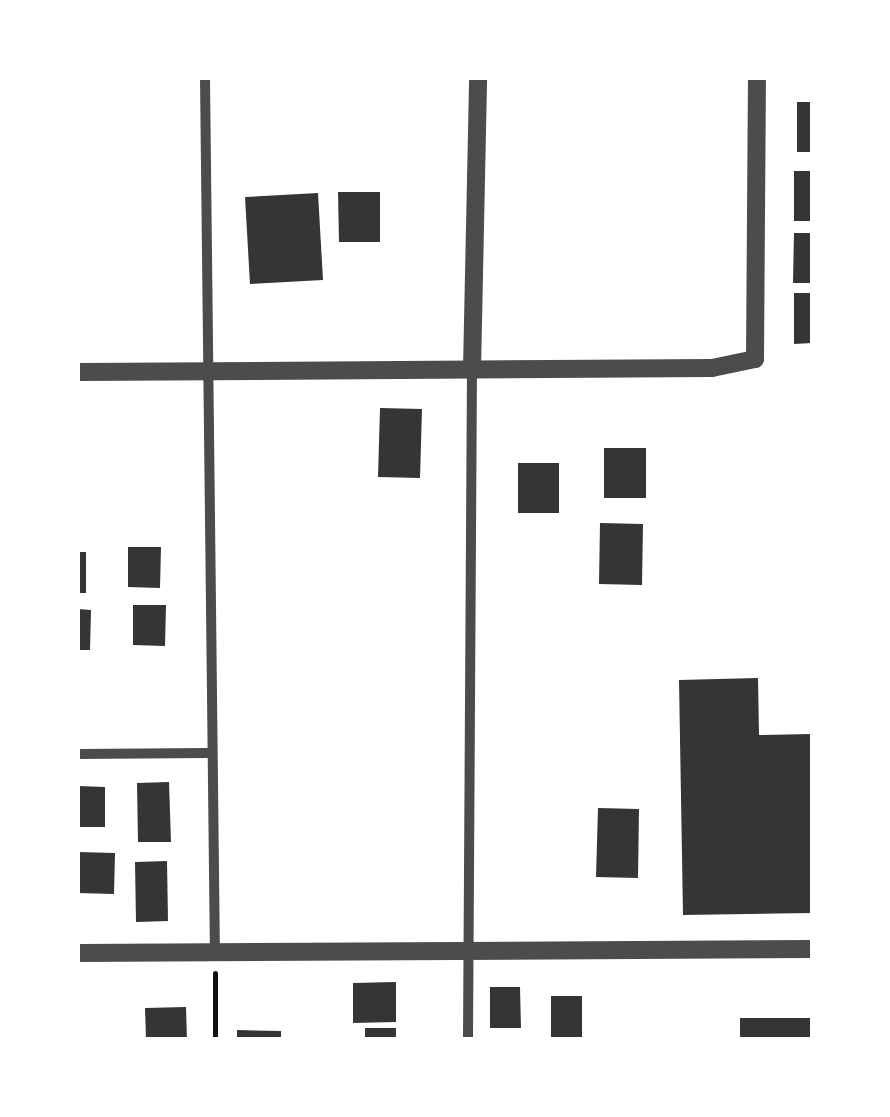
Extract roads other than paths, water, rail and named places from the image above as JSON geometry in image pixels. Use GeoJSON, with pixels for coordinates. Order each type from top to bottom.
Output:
{"type":"FeatureCollection","features":[{"type":"Feature","properties":{"kind":"street"},"geometry":{"type":"LineString","coordinates":[[205,78],[208,753],[215,954]]}},
{"type":"Feature","properties":{"kind":"street"},"geometry":{"type":"LineString","coordinates":[[468,1040],[478,78]]}},
{"type":"Feature","properties":{"kind":"street"},"geometry":{"type":"LineString","coordinates":[[78,372],[712,368],[755,359],[757,78]]}},
{"type":"Feature","properties":{"kind":"street"},"geometry":{"type":"LineString","coordinates":[[78,754],[208,753]]}},
{"type":"Feature","properties":{"kind":"street"},"geometry":{"type":"LineString","coordinates":[[78,954],[812,949]]}}]}
